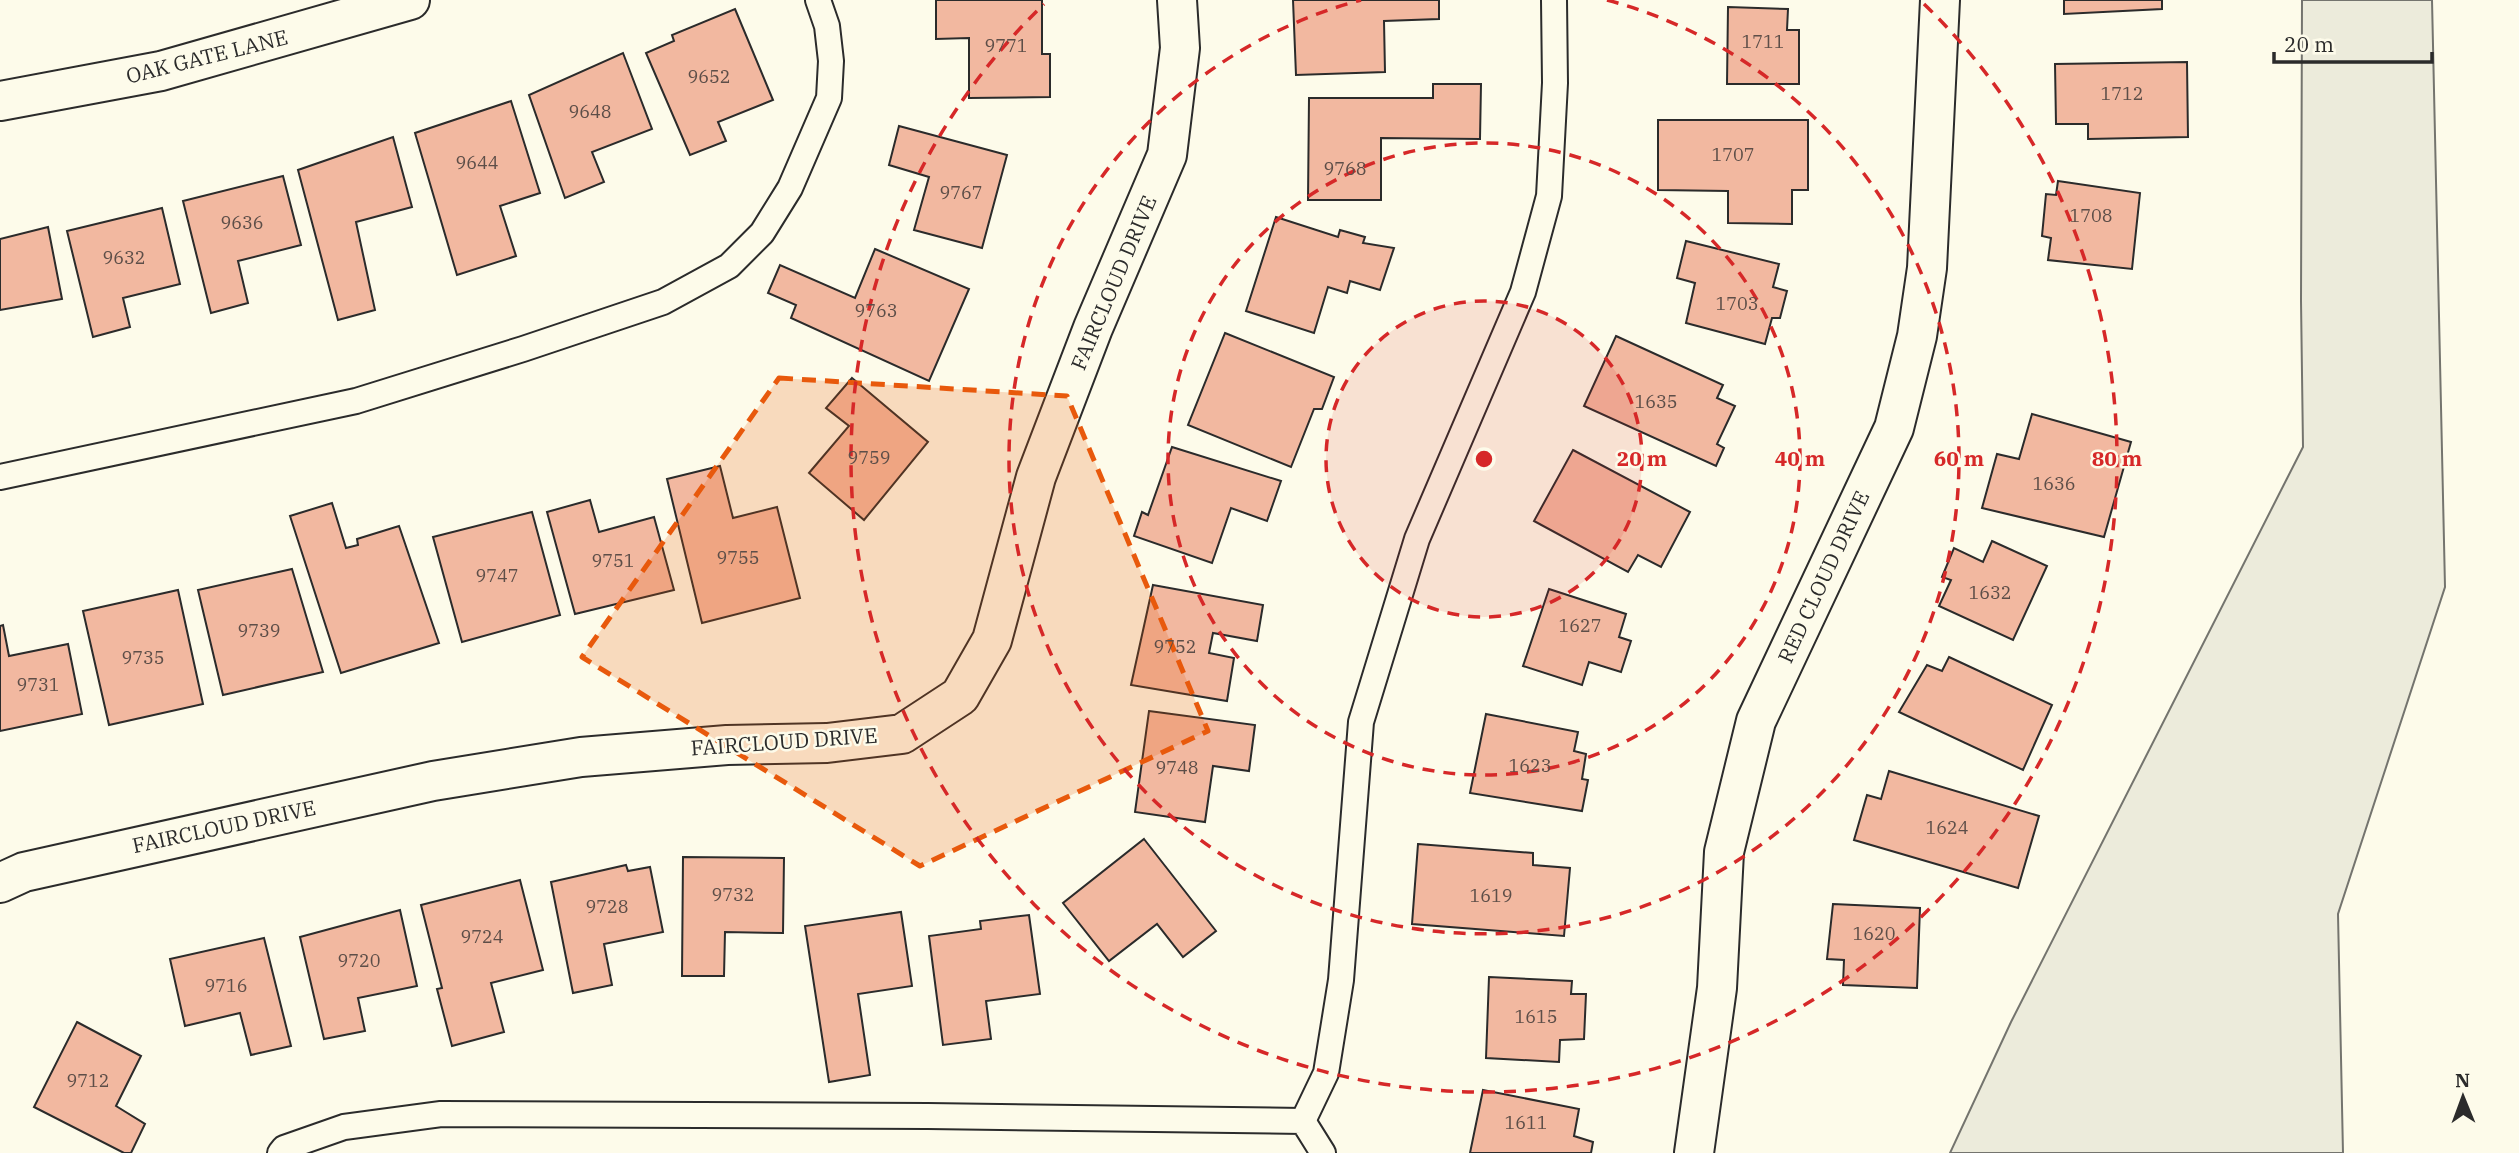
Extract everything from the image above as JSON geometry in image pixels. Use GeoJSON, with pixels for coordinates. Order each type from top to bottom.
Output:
{"type":"FeatureCollection","features":[{"type":"Feature","properties":{"kind":"street","name":"OAK GATE LANE"},"geometry":{"type":"LineString","coordinates":[[0,102],[161,71],[410,0]]}},
{"type":"Feature","properties":{"kind":"street","name":"FAIRCLOUD DRIVE"},"geometry":{"type":"LineString","coordinates":[[0,883],[24,872],[433,781],[582,757],[727,745],[827,743],[901,734],[960,696],[992,640],[1037,477],[1093,328],[1167,155],[1180,48],[1177,0]]}},
{"type":"Feature","properties":{"kind":"street","name":"RED CLOUD DRIVE"},"geometry":{"type":"LineString","coordinates":[[1694,1153],[1717,988],[1724,852],[1756,721],[1894,428],[1917,336],[1927,268],[1940,0]]}},
{"type":"Feature","properties":{"kind":"lane"},"geometry":{"type":"LineString","coordinates":[[0,477],[356,401],[663,302],[729,266],[762,233],[790,188],[829,97],[831,61],[827,26],[818,0]]}},
{"type":"Feature","properties":{"kind":"lane"},"geometry":{"type":"LineString","coordinates":[[1303,1121],[1326,1073],[1341,980],[1361,722],[1417,539],[1523,292],[1549,196],[1555,83],[1554,0]]}},
{"type":"Feature","properties":{"kind":"lane"},"geometry":{"type":"LineString","coordinates":[[280,1153],[284,1148],[344,1127],[441,1114],[967,1116],[1303,1121]]}},
{"type":"Feature","properties":{"kind":"lane"},"geometry":{"type":"LineString","coordinates":[[1303,1121],[1323,1153]]}},
{"type":"Feature","properties":{"kind":"highlighted area"},"geometry":{"type":"Polygon","coordinates":[[[779,378],[1067,396],[1208,731],[920,866],[582,657],[779,378]]]}},
{"type":"Feature","properties":{"kind":"shaded area"},"geometry":{"type":"Polygon","coordinates":[[[2302,0],[2432,0],[2445,587],[2338,914],[2343,1153],[1950,1153],[2011,1022],[2303,447],[2302,0]]]}},
{"type":"Feature","properties":{"kind":"building"},"geometry":{"type":"Polygon","coordinates":[[[936,0],[1042,0],[1042,54],[1050,54],[1050,97],[969,98],[969,38],[936,39],[936,0]]]}},
{"type":"Feature","properties":{"kind":"building"},"geometry":{"type":"Polygon","coordinates":[[[1293,0],[1439,0],[1439,19],[1384,21],[1385,72],[1296,75],[1293,0]]]}},
{"type":"Feature","properties":{"kind":"building"},"geometry":{"type":"Polygon","coordinates":[[[2064,0],[2162,0],[2162,9],[2064,14],[2064,0]]]}},
{"type":"Feature","properties":{"kind":"building"},"geometry":{"type":"Polygon","coordinates":[[[1728,7],[1788,9],[1787,30],[1799,30],[1799,84],[1727,84],[1728,7]]]}},
{"type":"Feature","properties":{"kind":"building"},"geometry":{"type":"Polygon","coordinates":[[[735,9],[773,100],[718,122],[726,141],[690,155],[646,53],[674,41],[672,35],[735,9]]]}},
{"type":"Feature","properties":{"kind":"building"},"geometry":{"type":"Polygon","coordinates":[[[623,53],[652,129],[592,152],[604,182],[565,198],[529,95],[623,53]]]}},
{"type":"Feature","properties":{"kind":"building"},"geometry":{"type":"Polygon","coordinates":[[[2187,62],[2188,137],[2088,139],[2088,124],[2056,124],[2055,64],[2187,62]]]}},
{"type":"Feature","properties":{"kind":"building"},"geometry":{"type":"Polygon","coordinates":[[[1433,84],[1481,84],[1480,139],[1381,138],[1381,200],[1308,200],[1309,98],[1433,98],[1433,84]]]}},
{"type":"Feature","properties":{"kind":"building"},"geometry":{"type":"Polygon","coordinates":[[[511,101],[540,193],[500,206],[516,256],[457,275],[415,133],[511,101]]]}},
{"type":"Feature","properties":{"kind":"building"},"geometry":{"type":"Polygon","coordinates":[[[1658,120],[1808,120],[1808,190],[1792,190],[1792,224],[1728,223],[1728,191],[1658,190],[1658,120]]]}},
{"type":"Feature","properties":{"kind":"building"},"geometry":{"type":"Polygon","coordinates":[[[899,126],[1007,155],[982,248],[914,230],[929,177],[889,165],[899,126]]]}},
{"type":"Feature","properties":{"kind":"building"},"geometry":{"type":"Polygon","coordinates":[[[393,137],[412,207],[356,222],[375,310],[338,320],[298,170],[393,137]]]}},
{"type":"Feature","properties":{"kind":"building"},"geometry":{"type":"Polygon","coordinates":[[[283,176],[301,245],[238,261],[248,303],[211,313],[183,201],[283,176]]]}},
{"type":"Feature","properties":{"kind":"building"},"geometry":{"type":"Polygon","coordinates":[[[2058,181],[2140,193],[2132,269],[2048,260],[2051,238],[2042,236],[2046,194],[2056,195],[2058,181]]]}},
{"type":"Feature","properties":{"kind":"building"},"geometry":{"type":"Polygon","coordinates":[[[162,208],[180,284],[123,298],[130,327],[93,337],[67,231],[162,208]]]}},
{"type":"Feature","properties":{"kind":"building"},"geometry":{"type":"Polygon","coordinates":[[[1276,217],[1338,237],[1340,230],[1365,237],[1363,243],[1394,248],[1380,290],[1350,281],[1347,293],[1328,287],[1314,333],[1246,311],[1276,217]]]}},
{"type":"Feature","properties":{"kind":"building"},"geometry":{"type":"Polygon","coordinates":[[[48,227],[62,299],[0,310],[0,239],[48,227]]]}},
{"type":"Feature","properties":{"kind":"building"},"geometry":{"type":"Polygon","coordinates":[[[1686,241],[1779,264],[1773,287],[1787,291],[1780,318],[1772,318],[1765,344],[1686,323],[1695,283],[1677,278],[1686,241]]]}},
{"type":"Feature","properties":{"kind":"building"},"geometry":{"type":"Polygon","coordinates":[[[875,249],[969,289],[929,381],[791,318],[796,305],[768,293],[780,265],[855,298],[875,249]]]}},
{"type":"Feature","properties":{"kind":"building"},"geometry":{"type":"Polygon","coordinates":[[[1225,333],[1334,377],[1322,409],[1314,409],[1291,467],[1188,425],[1225,333]]]}},
{"type":"Feature","properties":{"kind":"building"},"geometry":{"type":"Polygon","coordinates":[[[1616,336],[1723,385],[1717,398],[1735,406],[1717,444],[1724,448],[1716,466],[1584,406],[1616,336]]]}},
{"type":"Feature","properties":{"kind":"building"},"geometry":{"type":"Polygon","coordinates":[[[852,378],[928,442],[864,520],[809,473],[849,426],[826,408],[852,378]]]}},
{"type":"Feature","properties":{"kind":"building"},"geometry":{"type":"Polygon","coordinates":[[[2032,414],[2131,442],[2104,537],[1982,508],[1997,454],[2019,459],[2032,414]]]}},
{"type":"Feature","properties":{"kind":"building"},"geometry":{"type":"Polygon","coordinates":[[[1172,447],[1281,481],[1267,521],[1231,508],[1212,563],[1134,536],[1142,512],[1148,515],[1172,447]]]}},
{"type":"Feature","properties":{"kind":"building"},"geometry":{"type":"Polygon","coordinates":[[[1573,450],[1690,512],[1661,567],[1638,555],[1628,572],[1534,521],[1573,450]]]}},
{"type":"Feature","properties":{"kind":"building"},"geometry":{"type":"Polygon","coordinates":[[[720,466],[733,518],[777,507],[800,598],[702,623],[667,479],[720,466]]]}},
{"type":"Feature","properties":{"kind":"building"},"geometry":{"type":"Polygon","coordinates":[[[590,500],[599,532],[654,517],[674,590],[575,614],[547,512],[590,500]]]}},
{"type":"Feature","properties":{"kind":"building"},"geometry":{"type":"Polygon","coordinates":[[[332,503],[346,548],[358,545],[357,539],[399,526],[439,643],[341,673],[290,516],[332,503]]]}},
{"type":"Feature","properties":{"kind":"building"},"geometry":{"type":"Polygon","coordinates":[[[532,512],[560,615],[462,642],[433,537],[532,512]]]}},
{"type":"Feature","properties":{"kind":"building"},"geometry":{"type":"Polygon","coordinates":[[[1992,541],[2047,566],[2013,640],[1939,606],[1951,580],[1942,577],[1954,548],[1983,562],[1992,541]]]}},
{"type":"Feature","properties":{"kind":"building"},"geometry":{"type":"Polygon","coordinates":[[[292,569],[323,672],[223,695],[198,590],[292,569]]]}},
{"type":"Feature","properties":{"kind":"building"},"geometry":{"type":"Polygon","coordinates":[[[1153,585],[1263,605],[1257,641],[1213,633],[1209,653],[1234,658],[1227,701],[1131,685],[1153,585]]]}},
{"type":"Feature","properties":{"kind":"building"},"geometry":{"type":"Polygon","coordinates":[[[1549,589],[1626,614],[1619,637],[1631,641],[1621,672],[1589,662],[1582,685],[1523,666],[1549,589]]]}},
{"type":"Feature","properties":{"kind":"building"},"geometry":{"type":"Polygon","coordinates":[[[178,590],[203,704],[109,725],[83,611],[178,590]]]}},
{"type":"Feature","properties":{"kind":"building"},"geometry":{"type":"Polygon","coordinates":[[[3,625],[9,656],[68,644],[82,714],[0,731],[0,626],[3,625]]]}},
{"type":"Feature","properties":{"kind":"building"},"geometry":{"type":"Polygon","coordinates":[[[1949,657],[2052,705],[2023,770],[1899,712],[1927,665],[1942,671],[1949,657]]]}},
{"type":"Feature","properties":{"kind":"building"},"geometry":{"type":"Polygon","coordinates":[[[1149,711],[1255,725],[1249,771],[1213,766],[1205,822],[1135,812],[1149,711]]]}},
{"type":"Feature","properties":{"kind":"building"},"geometry":{"type":"Polygon","coordinates":[[[1486,714],[1578,732],[1574,751],[1586,754],[1582,779],[1588,780],[1582,811],[1470,793],[1486,714]]]}},
{"type":"Feature","properties":{"kind":"building"},"geometry":{"type":"Polygon","coordinates":[[[1889,771],[2039,816],[2018,888],[1854,840],[1867,795],[1881,799],[1889,771]]]}},
{"type":"Feature","properties":{"kind":"building"},"geometry":{"type":"Polygon","coordinates":[[[1144,839],[1216,931],[1183,957],[1157,924],[1109,961],[1063,903],[1144,839]]]}},
{"type":"Feature","properties":{"kind":"building"},"geometry":{"type":"Polygon","coordinates":[[[1418,844],[1533,853],[1533,865],[1570,868],[1564,936],[1412,924],[1418,844]]]}},
{"type":"Feature","properties":{"kind":"building"},"geometry":{"type":"Polygon","coordinates":[[[683,857],[784,858],[783,933],[725,932],[724,976],[682,976],[683,857]]]}},
{"type":"Feature","properties":{"kind":"building"},"geometry":{"type":"Polygon","coordinates":[[[626,865],[628,871],[650,867],[663,932],[604,944],[612,985],[573,993],[551,882],[626,865]]]}},
{"type":"Feature","properties":{"kind":"building"},"geometry":{"type":"Polygon","coordinates":[[[520,880],[543,970],[491,983],[504,1032],[452,1046],[437,989],[442,988],[421,905],[520,880]]]}},
{"type":"Feature","properties":{"kind":"building"},"geometry":{"type":"Polygon","coordinates":[[[1833,904],[1920,908],[1917,988],[1843,985],[1844,960],[1827,959],[1833,904]]]}},
{"type":"Feature","properties":{"kind":"building"},"geometry":{"type":"Polygon","coordinates":[[[400,910],[417,986],[358,998],[365,1031],[324,1039],[300,937],[400,910]]]}},
{"type":"Feature","properties":{"kind":"building"},"geometry":{"type":"Polygon","coordinates":[[[901,912],[912,986],[858,994],[870,1075],[829,1082],[805,926],[901,912]]]}},
{"type":"Feature","properties":{"kind":"building"},"geometry":{"type":"Polygon","coordinates":[[[1029,915],[1040,994],[986,1001],[991,1039],[943,1045],[929,936],[981,929],[980,921],[1029,915]]]}},
{"type":"Feature","properties":{"kind":"building"},"geometry":{"type":"Polygon","coordinates":[[[264,938],[291,1046],[251,1055],[240,1013],[185,1026],[170,959],[264,938]]]}},
{"type":"Feature","properties":{"kind":"building"},"geometry":{"type":"Polygon","coordinates":[[[1489,977],[1572,981],[1571,994],[1586,994],[1584,1039],[1560,1040],[1559,1062],[1486,1058],[1489,977]]]}},
{"type":"Feature","properties":{"kind":"building"},"geometry":{"type":"Polygon","coordinates":[[[77,1022],[141,1056],[116,1106],[145,1124],[131,1153],[124,1153],[34,1107],[77,1022]]]}},
{"type":"Feature","properties":{"kind":"building"},"geometry":{"type":"Polygon","coordinates":[[[1483,1090],[1579,1109],[1574,1136],[1593,1142],[1591,1153],[1470,1153],[1483,1090]]]}}]}
